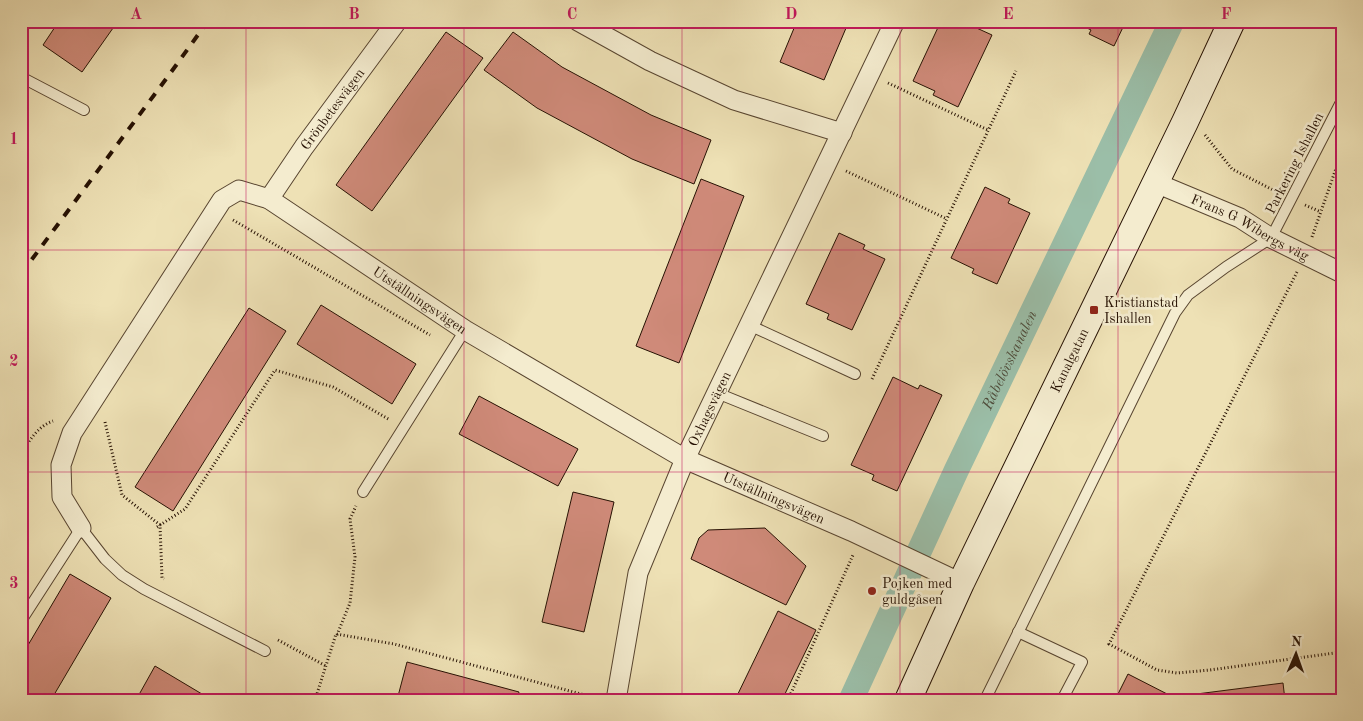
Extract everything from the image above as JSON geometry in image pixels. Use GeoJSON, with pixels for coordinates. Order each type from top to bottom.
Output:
{"type":"FeatureCollection","features":[{"type":"Feature","properties":{"kind":"street","name":"Grönbetesvägen"},"geometry":{"type":"LineString","coordinates":[[269,199],[304,147],[397,21]]}},
{"type":"Feature","properties":{"kind":"street"},"geometry":{"type":"LineString","coordinates":[[578,21],[650,61],[734,100],[842,133]]}},
{"type":"Feature","properties":{"kind":"street","name":"Oxhagsvägen"},"geometry":{"type":"LineString","coordinates":[[616,700],[638,573],[685,459],[895,21]]}},
{"type":"Feature","properties":{"kind":"street","name":"Kanalgatan"},"geometry":{"type":"LineString","coordinates":[[908,700],[961,583],[1156,183],[1232,21]]}},
{"type":"Feature","properties":{"kind":"street","name":"Frans G Wibergs väg"},"geometry":{"type":"LineString","coordinates":[[1156,183],[1240,218],[1271,238],[1342,273]]}},
{"type":"Feature","properties":{"kind":"street","name":"Utställningsvägen"},"geometry":{"type":"LineString","coordinates":[[81,528],[62,497],[61,465],[72,433],[222,200],[239,190],[269,199],[465,330],[685,459],[862,536],[961,583]]}},
{"type":"Feature","properties":{"kind":"lane"},"geometry":{"type":"LineString","coordinates":[[21,77],[84,110]]}},
{"type":"Feature","properties":{"kind":"lane","name":"Parkering Ishallen"},"geometry":{"type":"LineString","coordinates":[[1271,238],[1342,102]]}},
{"type":"Feature","properties":{"kind":"lane"},"geometry":{"type":"LineString","coordinates":[[985,700],[1175,313],[1188,295],[1226,267],[1271,238]]}},
{"type":"Feature","properties":{"kind":"lane"},"geometry":{"type":"LineString","coordinates":[[749,325],[855,374]]}},
{"type":"Feature","properties":{"kind":"lane"},"geometry":{"type":"LineString","coordinates":[[363,492],[465,330]]}},
{"type":"Feature","properties":{"kind":"lane"},"geometry":{"type":"LineString","coordinates":[[717,393],[823,436]]}},
{"type":"Feature","properties":{"kind":"lane"},"geometry":{"type":"LineString","coordinates":[[21,621],[81,528],[105,559],[122,575],[144,589],[265,652]]}},
{"type":"Feature","properties":{"kind":"lane"},"geometry":{"type":"LineString","coordinates":[[1018,632],[1082,662],[1062,700]]}},
{"type":"Feature","properties":{"kind":"path"},"geometry":{"type":"LineString","coordinates":[[855,374],[872,379],[1016,71]]}},
{"type":"Feature","properties":{"kind":"path"},"geometry":{"type":"LineString","coordinates":[[870,74],[988,130]]}},
{"type":"Feature","properties":{"kind":"path"},"geometry":{"type":"LineString","coordinates":[[1185,122],[1204,134],[1232,169],[1321,212]]}},
{"type":"Feature","properties":{"kind":"path"},"geometry":{"type":"LineString","coordinates":[[1342,156],[1305,255],[1110,644],[1157,670],[1177,673],[1342,652]]}},
{"type":"Feature","properties":{"kind":"path"},"geometry":{"type":"LineString","coordinates":[[828,162],[947,219]]}},
{"type":"Feature","properties":{"kind":"path"},"geometry":{"type":"LineString","coordinates":[[228,217],[453,348]]}},
{"type":"Feature","properties":{"kind":"path"},"geometry":{"type":"LineString","coordinates":[[158,526],[185,509],[275,370],[333,387],[403,427]]}},
{"type":"Feature","properties":{"kind":"path"},"geometry":{"type":"LineString","coordinates":[[104,416],[122,496],[158,526],[162,578],[170,583]]}},
{"type":"Feature","properties":{"kind":"path"},"geometry":{"type":"LineString","coordinates":[[333,643],[350,603],[355,557],[350,518],[363,492]]}},
{"type":"Feature","properties":{"kind":"path"},"geometry":{"type":"LineString","coordinates":[[788,700],[862,536]]}},
{"type":"Feature","properties":{"kind":"path"},"geometry":{"type":"LineString","coordinates":[[315,700],[336,634],[394,644],[603,700]]}},
{"type":"Feature","properties":{"kind":"path"},"geometry":{"type":"LineString","coordinates":[[274,638],[326,666]]}},
{"type":"Feature","properties":{"kind":"building"},"geometry":{"type":"Polygon","coordinates":[[[59,21],[118,21],[82,72],[43,45],[59,21]]]}},
{"type":"Feature","properties":{"kind":"building"},"geometry":{"type":"Polygon","coordinates":[[[797,21],[849,21],[824,80],[780,62],[797,21]]]}},
{"type":"Feature","properties":{"kind":"building"},"geometry":{"type":"Polygon","coordinates":[[[941,21],[971,21],[970,25],[992,35],[958,107],[933,95],[935,91],[913,81],[941,21]]]}},
{"type":"Feature","properties":{"kind":"building"},"geometry":{"type":"Polygon","coordinates":[[[1073,21],[1126,21],[1114,46],[1089,34],[1091,30],[1073,21]]]}},
{"type":"Feature","properties":{"kind":"building"},"geometry":{"type":"Polygon","coordinates":[[[446,32],[483,58],[372,211],[336,185],[446,32]]]}},
{"type":"Feature","properties":{"kind":"building"},"geometry":{"type":"Polygon","coordinates":[[[513,32],[562,67],[651,115],[711,140],[694,184],[632,159],[537,108],[484,70],[513,32]]]}},
{"type":"Feature","properties":{"kind":"building"},"geometry":{"type":"Polygon","coordinates":[[[701,179],[744,196],[679,363],[636,346],[701,179]]]}},
{"type":"Feature","properties":{"kind":"building"},"geometry":{"type":"Polygon","coordinates":[[[985,187],[1010,199],[1008,203],[1030,213],[997,284],[972,273],[974,269],[951,258],[985,187]]]}},
{"type":"Feature","properties":{"kind":"building"},"geometry":{"type":"Polygon","coordinates":[[[839,233],[865,245],[863,249],[885,259],[852,330],[827,319],[829,314],[806,304],[839,233]]]}},
{"type":"Feature","properties":{"kind":"building"},"geometry":{"type":"Polygon","coordinates":[[[321,305],[416,364],[392,404],[297,344],[321,305]]]}},
{"type":"Feature","properties":{"kind":"building"},"geometry":{"type":"Polygon","coordinates":[[[249,308],[286,331],[173,511],[135,487],[249,308]]]}},
{"type":"Feature","properties":{"kind":"building"},"geometry":{"type":"Polygon","coordinates":[[[893,377],[918,389],[920,385],[942,395],[897,491],[872,480],[874,475],[851,465],[893,377]]]}},
{"type":"Feature","properties":{"kind":"building"},"geometry":{"type":"Polygon","coordinates":[[[479,396],[578,449],[558,486],[459,434],[479,396]]]}},
{"type":"Feature","properties":{"kind":"building"},"geometry":{"type":"Polygon","coordinates":[[[573,492],[614,502],[584,632],[542,622],[573,492]]]}},
{"type":"Feature","properties":{"kind":"building"},"geometry":{"type":"Polygon","coordinates":[[[765,528],[806,566],[786,605],[691,559],[699,538],[708,530],[765,528]]]}},
{"type":"Feature","properties":{"kind":"building"},"geometry":{"type":"Polygon","coordinates":[[[70,574],[111,598],[51,700],[21,700],[21,657],[70,574]]]}},
{"type":"Feature","properties":{"kind":"building"},"geometry":{"type":"Polygon","coordinates":[[[778,611],[816,630],[782,700],[735,700],[778,611]]]}},
{"type":"Feature","properties":{"kind":"building"},"geometry":{"type":"Polygon","coordinates":[[[407,662],[519,692],[517,700],[397,700],[407,662]]]}},
{"type":"Feature","properties":{"kind":"building"},"geometry":{"type":"Polygon","coordinates":[[[155,666],[212,700],[136,700],[155,666]]]}},
{"type":"Feature","properties":{"kind":"building"},"geometry":{"type":"Polygon","coordinates":[[[1128,674],[1173,697],[1283,683],[1285,700],[1115,700],[1128,674]]]}},
{"type":"Feature","properties":{"kind":"waterway","name":"Råbelövskanalen"},"geometry":{"type":"LineString","coordinates":[[851,700],[956,471],[1172,21]]}},
{"type":"Feature","properties":{"kind":"railway"},"geometry":{"type":"LineString","coordinates":[[21,274],[208,21]]}},
{"type":"Feature","properties":{"kind":"place","name":"Kristianstad Ishallen"},"geometry":{"type":"Point","coordinates":[1094,310]}},
{"type":"Feature","properties":{"kind":"place","name":"Pojken med guldgåsen"},"geometry":{"type":"Point","coordinates":[872,591]}}]}
